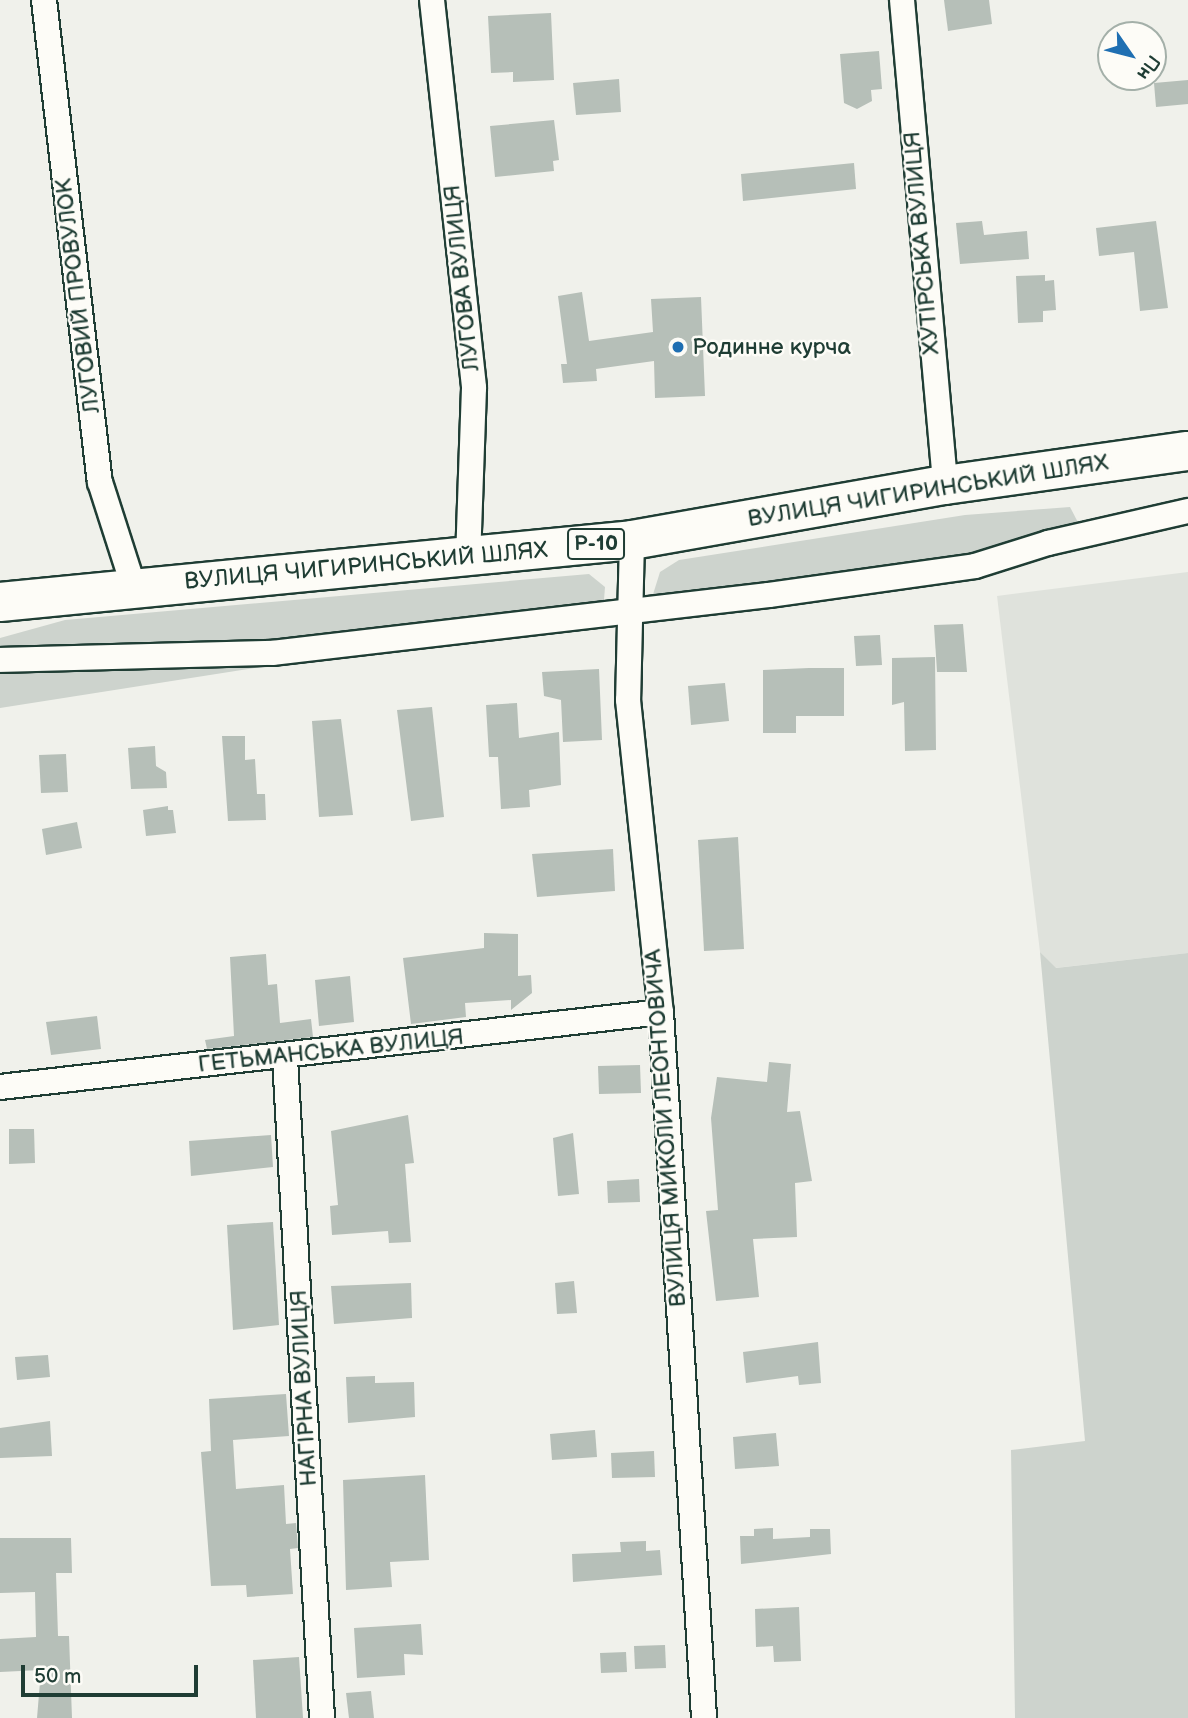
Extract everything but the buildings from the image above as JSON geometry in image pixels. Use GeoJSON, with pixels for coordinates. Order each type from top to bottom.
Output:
{"type":"FeatureCollection","features":[{"type":"Feature","properties":{"kind":"main road","name":"ВУЛИЦЯ ЧИГИРИНСЬКИЙ ШЛЯХ"},"geometry":{"type":"LineString","coordinates":[[0,602],[632,540],[946,485],[1188,451]]}},
{"type":"Feature","properties":{"kind":"street","name":"ЛУГОВИЙ ПРОВУЛОК"},"geometry":{"type":"LineString","coordinates":[[44,0],[100,482],[134,588]]}},
{"type":"Feature","properties":{"kind":"street","name":"ЛУГОВА ВУЛИЦЯ"},"geometry":{"type":"LineString","coordinates":[[432,0],[474,388],[468,557]]}},
{"type":"Feature","properties":{"kind":"street","name":"ХУТІРСЬКА ВУЛИЦЯ"},"geometry":{"type":"LineString","coordinates":[[902,0],[946,485]]}},
{"type":"Feature","properties":{"kind":"street"},"geometry":{"type":"LineString","coordinates":[[0,660],[272,653],[628,611],[975,566],[1048,543],[1188,511]]}},
{"type":"Feature","properties":{"kind":"street","name":"ВУЛИЦЯ МИКОЛИ ЛЕОНТОВИЧА"},"geometry":{"type":"LineString","coordinates":[[632,540],[628,611],[628,700],[661,1012],[704,1718]]}},
{"type":"Feature","properties":{"kind":"street","name":"ГЕТЬМАНСЬКА ВУЛИЦЯ"},"geometry":{"type":"LineString","coordinates":[[0,1087],[285,1058],[661,1012]]}},
{"type":"Feature","properties":{"kind":"street","name":"НАГІРНА ВУЛИЦЯ"},"geometry":{"type":"LineString","coordinates":[[285,1058],[322,1718]]}},
{"type":"Feature","properties":{"kind":"shaded area"},"geometry":{"type":"Polygon","coordinates":[[[1070,507],[1083,532],[1053,545],[650,604],[660,572],[679,560],[965,515],[1070,507]]]}},
{"type":"Feature","properties":{"kind":"shaded area"},"geometry":{"type":"Polygon","coordinates":[[[1188,572],[1188,953],[1055,968],[1040,952],[997,596],[1188,572]]]}},
{"type":"Feature","properties":{"kind":"shaded area"},"geometry":{"type":"Polygon","coordinates":[[[589,574],[605,587],[603,613],[0,708],[0,638],[65,620],[589,574]]]}},
{"type":"Feature","properties":{"kind":"shaded area"},"geometry":{"type":"Polygon","coordinates":[[[1040,952],[1056,968],[1188,953],[1188,1718],[1015,1718],[1011,1450],[1085,1441],[1040,952]]]}},
{"type":"Feature","properties":{"kind":"place","name":"Родинне курча"},"geometry":{"type":"Point","coordinates":[678,347]}}]}
